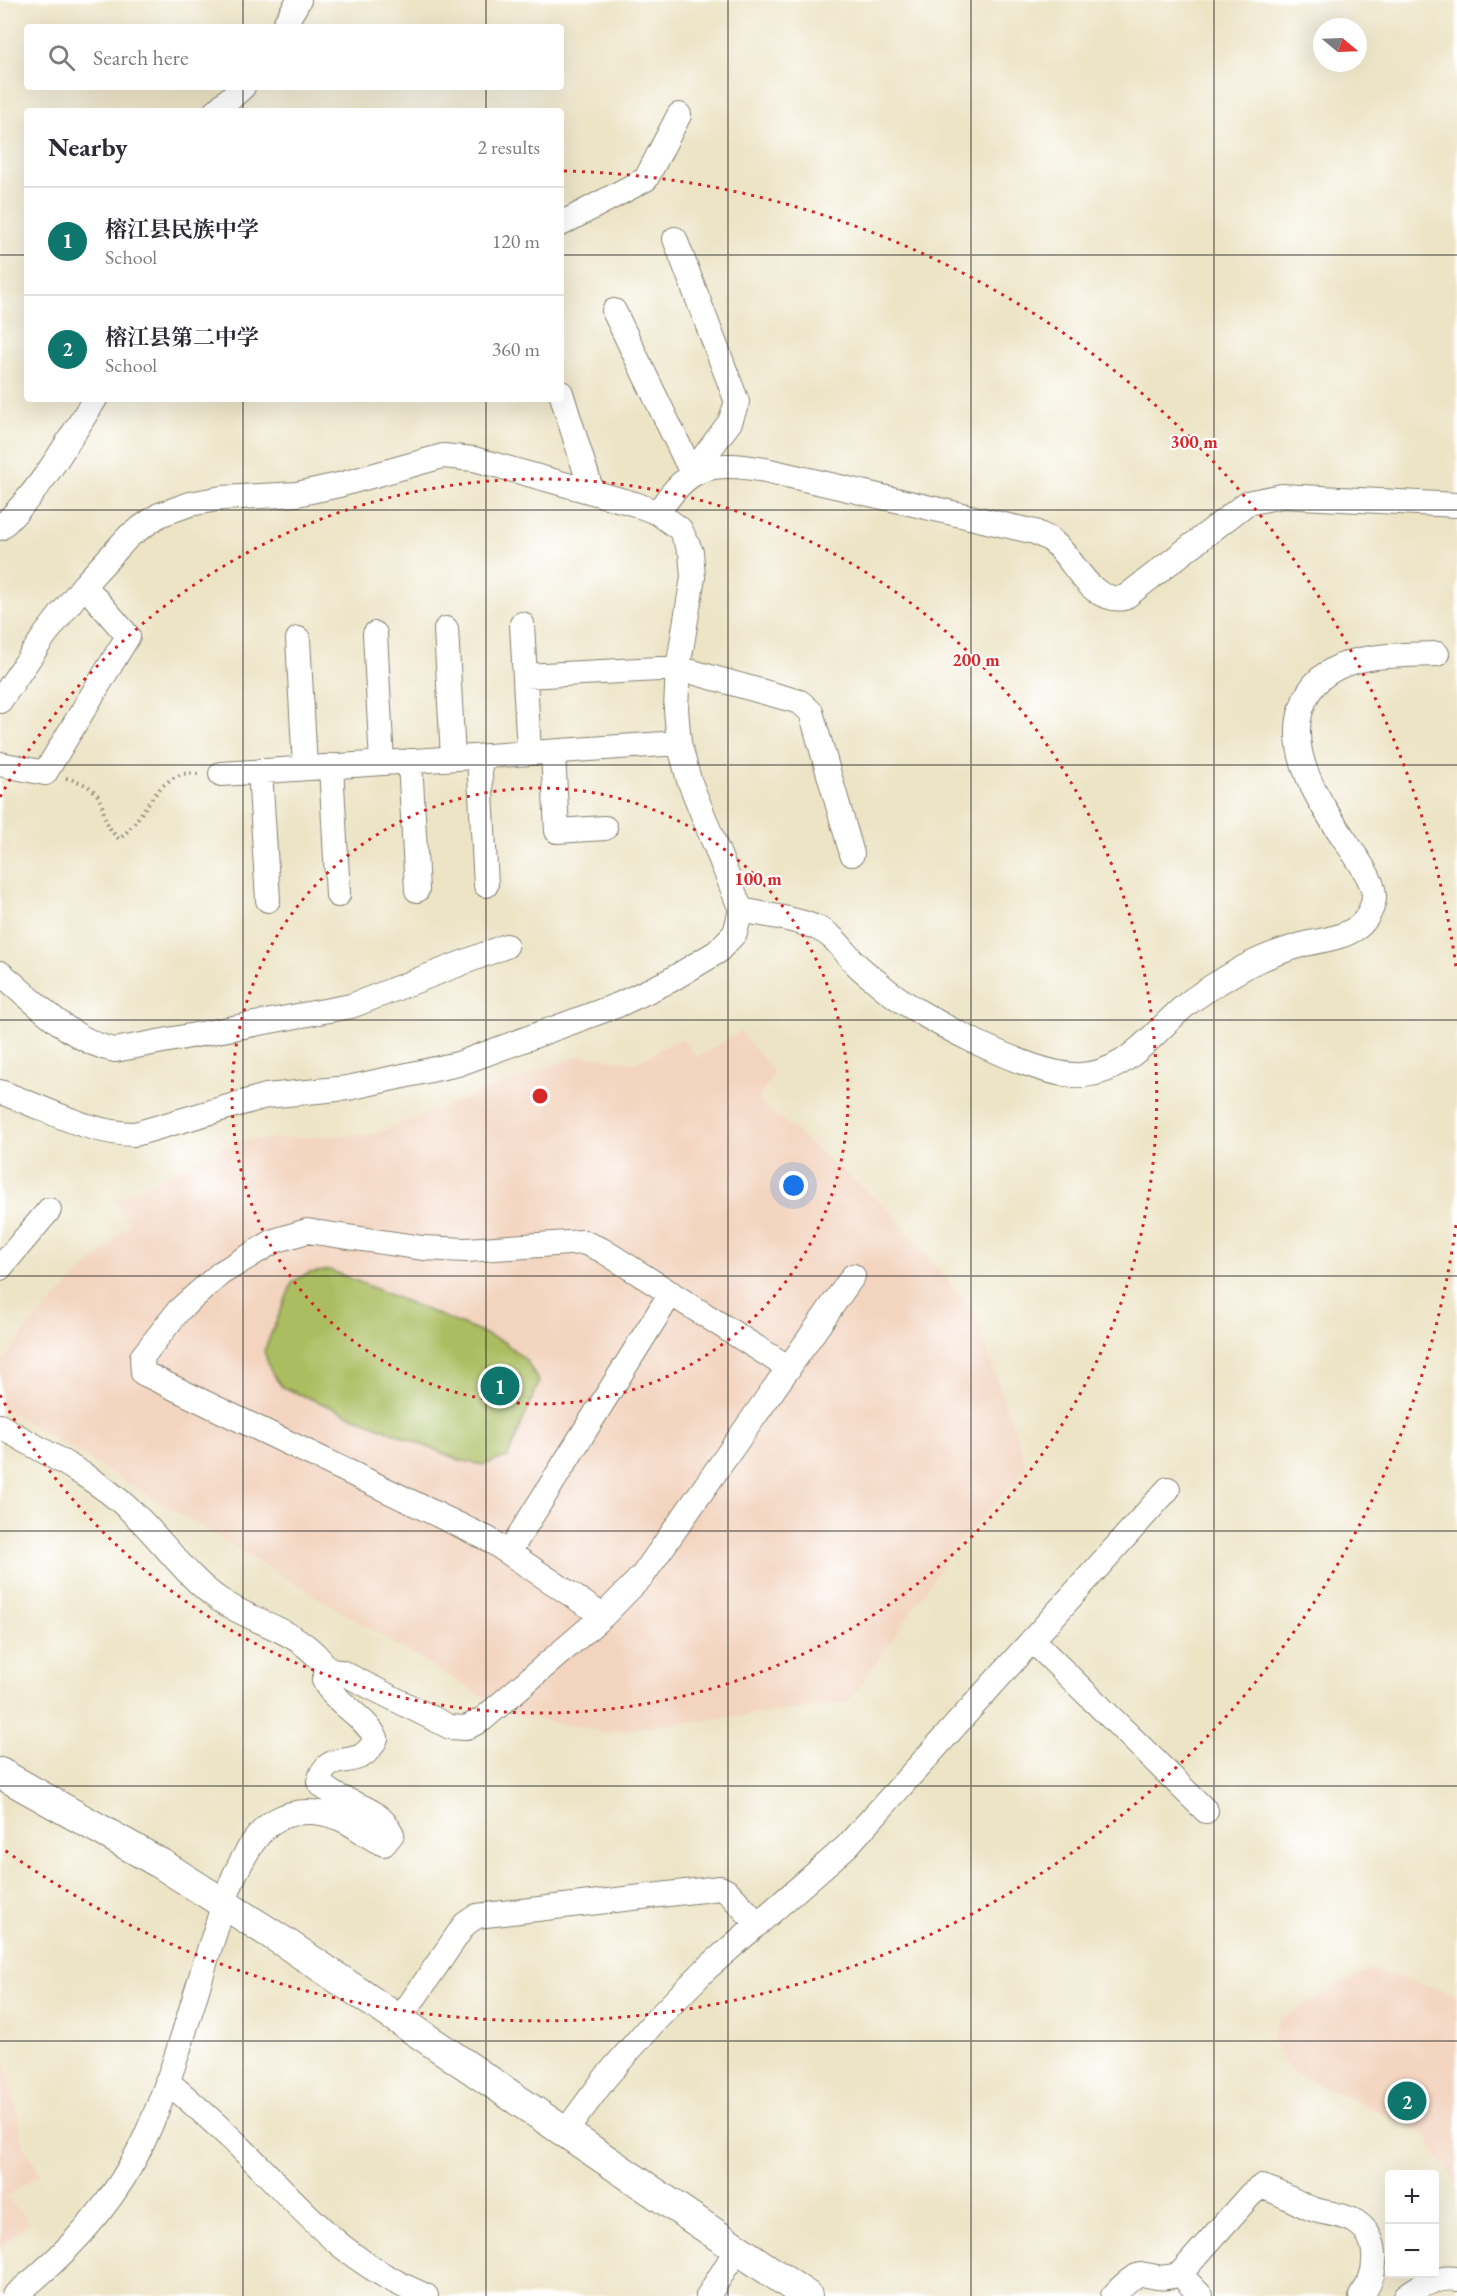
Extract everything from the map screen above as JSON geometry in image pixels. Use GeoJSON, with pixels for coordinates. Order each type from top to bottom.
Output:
{"type":"FeatureCollection","features":[{"type":"Feature","properties":{"kind":"main road"},"geometry":{"type":"LineString","coordinates":[[0,1773],[225,1903],[807,2296]]}},
{"type":"Feature","properties":{"kind":"street"},"geometry":{"type":"LineString","coordinates":[[285,24],[299,0]]}},
{"type":"Feature","properties":{"kind":"street"},"geometry":{"type":"LineString","coordinates":[[219,108],[240,90]]}},
{"type":"Feature","properties":{"kind":"street"},"geometry":{"type":"LineString","coordinates":[[564,222],[646,179],[679,115]]}},
{"type":"Feature","properties":{"kind":"street"},"geometry":{"type":"LineString","coordinates":[[658,513],[680,483],[692,473],[730,422],[737,402],[675,239]]}},
{"type":"Feature","properties":{"kind":"street"},"geometry":{"type":"LineString","coordinates":[[614,311],[692,473]]}},
{"type":"Feature","properties":{"kind":"street"},"geometry":{"type":"LineString","coordinates":[[0,528],[15,515],[93,402]]}},
{"type":"Feature","properties":{"kind":"street"},"geometry":{"type":"LineString","coordinates":[[564,402],[592,492]]}},
{"type":"Feature","properties":{"kind":"street"},"geometry":{"type":"LineString","coordinates":[[0,701],[45,635],[84,585],[129,536],[159,515],[190,504],[222,498],[297,494],[339,485],[443,456],[474,459],[592,492],[658,513],[680,529],[691,552],[693,577],[678,668],[676,709],[679,743],[689,780],[741,909],[735,933],[717,952],[669,981],[618,1005],[513,1046],[405,1078],[348,1088],[266,1096],[135,1134],[120,1134],[92,1128],[0,1092]]}},
{"type":"Feature","properties":{"kind":"street"},"geometry":{"type":"LineString","coordinates":[[692,473],[705,467],[721,465],[765,470],[1035,532],[1052,541],[1097,593],[1111,600],[1124,598],[1247,503],[1282,496],[1457,505]]}},
{"type":"Feature","properties":{"kind":"street"},"geometry":{"type":"LineString","coordinates":[[0,764],[45,773],[128,636],[84,585]]}},
{"type":"Feature","properties":{"kind":"street"},"geometry":{"type":"LineString","coordinates":[[522,624],[525,676],[557,831],[605,828]]}},
{"type":"Feature","properties":{"kind":"street"},"geometry":{"type":"LineString","coordinates":[[446,629],[453,758]]}},
{"type":"Feature","properties":{"kind":"street"},"geometry":{"type":"LineString","coordinates":[[375,634],[382,763]]}},
{"type":"Feature","properties":{"kind":"street"},"geometry":{"type":"LineString","coordinates":[[298,639],[305,768]]}},
{"type":"Feature","properties":{"kind":"street"},"geometry":{"type":"LineString","coordinates":[[741,909],[817,928],[839,943],[856,964],[897,999],[994,1050],[1046,1069],[1072,1075],[1101,1073],[1125,1062],[1187,1005],[1238,971],[1278,952],[1330,939],[1359,926],[1370,912],[1374,896],[1364,869],[1321,803],[1310,780],[1297,738],[1298,717],[1312,686],[1343,664],[1380,656],[1437,654]]}},
{"type":"Feature","properties":{"kind":"street"},"geometry":{"type":"LineString","coordinates":[[525,676],[678,668],[800,702],[811,712],[852,854]]}},
{"type":"Feature","properties":{"kind":"street"},"geometry":{"type":"LineString","coordinates":[[221,774],[679,743]]}},
{"type":"Feature","properties":{"kind":"street"},"geometry":{"type":"LineString","coordinates":[[479,757],[486,885]]}},
{"type":"Feature","properties":{"kind":"street"},"geometry":{"type":"LineString","coordinates":[[410,761],[417,890]]}},
{"type":"Feature","properties":{"kind":"street"},"geometry":{"type":"LineString","coordinates":[[331,766],[338,895]]}},
{"type":"Feature","properties":{"kind":"street"},"geometry":{"type":"LineString","coordinates":[[260,771],[268,900]]}},
{"type":"Feature","properties":{"kind":"street"},"geometry":{"type":"LineString","coordinates":[[0,973],[81,1037],[99,1047],[115,1050],[351,1006],[506,946]]}},
{"type":"Feature","properties":{"kind":"street"},"geometry":{"type":"LineString","coordinates":[[0,1268],[49,1210]]}},
{"type":"Feature","properties":{"kind":"street"},"geometry":{"type":"LineString","coordinates":[[603,1616],[488,1539],[143,1373],[142,1357],[179,1310],[221,1273],[274,1241],[307,1231],[423,1248],[465,1250],[583,1242],[602,1250],[789,1368]]}},
{"type":"Feature","properties":{"kind":"street"},"geometry":{"type":"LineString","coordinates":[[329,1671],[341,1672],[450,1727],[466,1728],[483,1719],[603,1616],[643,1575],[853,1276]]}},
{"type":"Feature","properties":{"kind":"street"},"geometry":{"type":"LineString","coordinates":[[509,1552],[671,1293]]}},
{"type":"Feature","properties":{"kind":"street"},"geometry":{"type":"LineString","coordinates":[[0,1426],[106,1490],[130,1509],[219,1600],[300,1640],[319,1656],[329,1671]]}},
{"type":"Feature","properties":{"kind":"street"},"geometry":{"type":"LineString","coordinates":[[565,2132],[606,2077],[653,2023],[705,1970],[847,1846],[1168,1489]]}},
{"type":"Feature","properties":{"kind":"street"},"geometry":{"type":"LineString","coordinates":[[1032,1640],[1206,1811]]}},
{"type":"Feature","properties":{"kind":"street"},"geometry":{"type":"LineString","coordinates":[[14,2296],[42,2274],[82,2234],[116,2191],[143,2142],[167,2081],[236,1871],[252,1843],[275,1820],[301,1811],[330,1814],[351,1824],[369,1839],[384,1844],[392,1834],[386,1822],[366,1807],[328,1792],[319,1782],[322,1770],[331,1762],[361,1758],[371,1750],[376,1738],[369,1724],[330,1692],[324,1680],[329,1671]]}},
{"type":"Feature","properties":{"kind":"street"},"geometry":{"type":"LineString","coordinates":[[399,2020],[465,1924],[477,1916],[720,1888],[728,1892],[758,1924]]}},
{"type":"Feature","properties":{"kind":"street"},"geometry":{"type":"LineString","coordinates":[[167,2081],[220,2128],[321,2231],[377,2273],[426,2296]]}},
{"type":"Feature","properties":{"kind":"street"},"geometry":{"type":"LineString","coordinates":[[1113,2296],[1131,2277],[1143,2272],[1168,2278],[1180,2274],[1251,2194],[1261,2187],[1274,2190],[1309,2208],[1355,2221],[1367,2231],[1373,2247],[1375,2268],[1368,2287],[1361,2296]]}},
{"type":"Feature","properties":{"kind":"street"},"geometry":{"type":"LineString","coordinates":[[708,2296],[737,2249]]}},
{"type":"Feature","properties":{"kind":"street"},"geometry":{"type":"LineString","coordinates":[[1180,2274],[1201,2296]]}},
{"type":"Feature","properties":{"kind":"street"},"geometry":{"type":"LineString","coordinates":[[1406,2296],[1429,2283],[1449,2278],[1457,2279]]}},
{"type":"Feature","properties":{"kind":"path"},"geometry":{"type":"LineString","coordinates":[[45,773],[80,781],[93,788],[102,800],[111,832],[119,839],[129,831],[162,788],[182,774],[221,774]]}},
{"type":"Feature","properties":{"kind":"shaded area"},"geometry":{"type":"Polygon","coordinates":[[[740,1031],[774,1073],[758,1100],[890,1211],[975,1314],[1027,1468],[951,1552],[849,1703],[606,1732],[513,1715],[0,1406],[0,1366],[29,1326],[130,1224],[114,1201],[239,1140],[373,1134],[581,1055],[635,1063],[681,1038],[697,1058],[740,1031]]]}},
{"type":"Feature","properties":{"kind":"shaded area"},"geometry":{"type":"Polygon","coordinates":[[[1370,1969],[1457,1994],[1457,2185],[1423,2132],[1289,2070],[1271,2039],[1279,2019],[1370,1969]]]}},
{"type":"Feature","properties":{"kind":"shaded area"},"geometry":{"type":"Polygon","coordinates":[[[0,2052],[4,2056],[14,2094],[23,2145],[40,2174],[6,2196],[29,2222],[0,2248],[0,2052]]]}},
{"type":"Feature","properties":{"kind":"green space"},"geometry":{"type":"Polygon","coordinates":[[[330,1270],[504,1342],[526,1360],[539,1382],[508,1457],[483,1465],[459,1460],[282,1387],[271,1372],[264,1351],[293,1281],[309,1273],[330,1270]]]}},
{"type":"Feature","properties":{"kind":"place","name":"榕江县民族中学"},"geometry":{"type":"Point","coordinates":[500,1386]}},
{"type":"Feature","properties":{"kind":"place","name":"榕江县第二中学"},"geometry":{"type":"Point","coordinates":[1407,2101]}}]}
